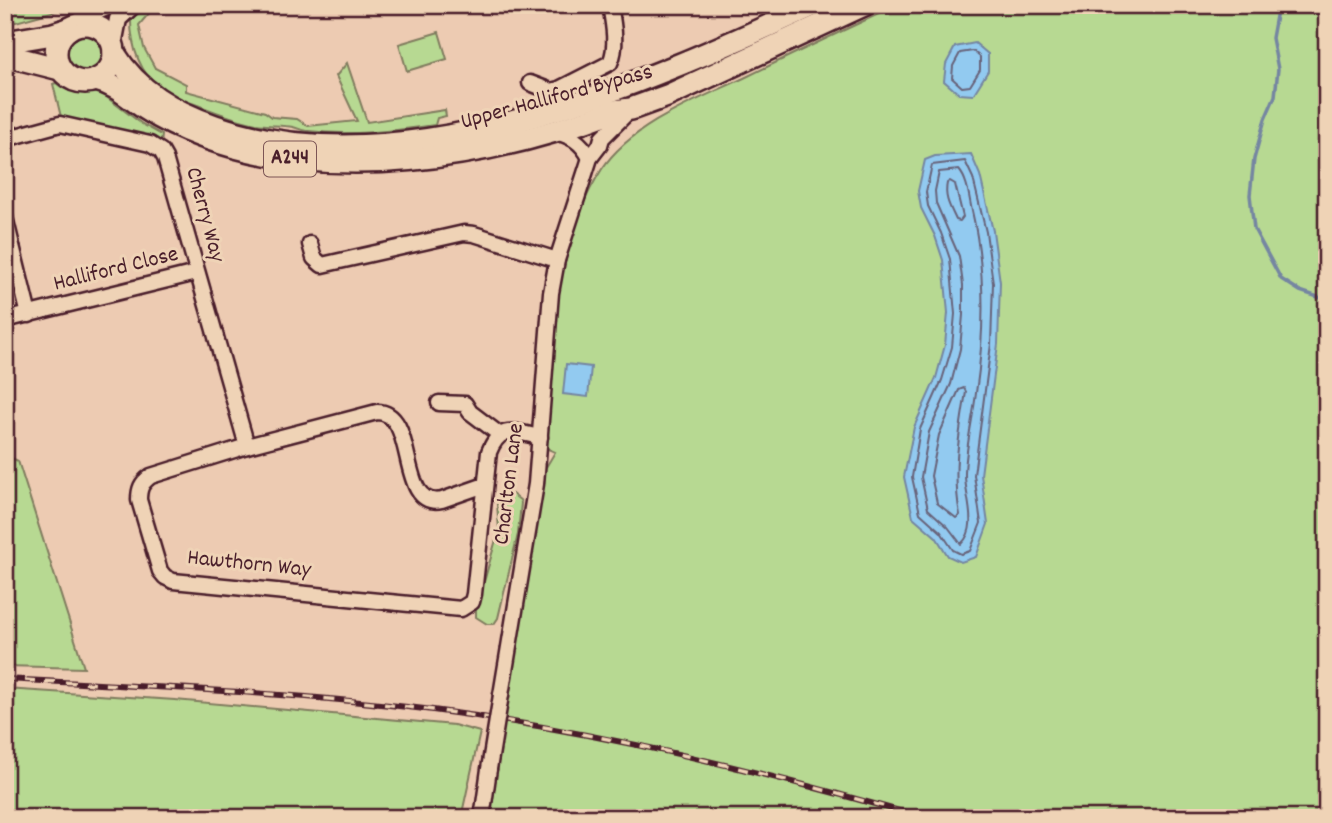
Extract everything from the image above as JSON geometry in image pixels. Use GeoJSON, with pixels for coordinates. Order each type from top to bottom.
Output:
{"type":"FeatureCollection","features":[{"type":"Feature","properties":{"kind":"main road","name":"Upper Halliford Bypass"},"geometry":{"type":"LineString","coordinates":[[114,49],[140,87],[169,106],[228,130],[282,142],[337,146],[415,141],[462,134],[570,106],[683,64],[814,5]]}},
{"type":"Feature","properties":{"kind":"main road","name":"Upper Halliford Bypass"},"geometry":{"type":"LineString","coordinates":[[96,80],[109,83],[163,119],[201,137],[247,151],[307,162],[372,163],[466,152],[500,145],[621,109],[631,109],[695,83],[864,5]]}},
{"type":"Feature","properties":{"kind":"main road"},"geometry":{"type":"LineString","coordinates":[[5,42],[53,34],[73,27],[95,26],[104,31],[114,49],[114,61],[108,72],[96,80],[79,82],[70,79],[60,69],[56,58],[57,46],[61,36],[73,27]]}},
{"type":"Feature","properties":{"kind":"main road"},"geometry":{"type":"LineString","coordinates":[[5,55],[60,69]]}},
{"type":"Feature","properties":{"kind":"street"},"geometry":{"type":"LineString","coordinates":[[73,27],[87,15],[111,5]]}},
{"type":"Feature","properties":{"kind":"street"},"geometry":{"type":"LineString","coordinates":[[114,49],[118,19],[133,5]]}},
{"type":"Feature","properties":{"kind":"street"},"geometry":{"type":"LineString","coordinates":[[530,83],[551,91],[559,89],[610,63],[614,53],[610,5]]}},
{"type":"Feature","properties":{"kind":"street"},"geometry":{"type":"LineString","coordinates":[[570,106],[591,107],[602,138]]}},
{"type":"Feature","properties":{"kind":"street","name":"Charlton Lane"},"geometry":{"type":"LineString","coordinates":[[482,818],[536,484],[547,325],[557,260],[590,158],[602,138],[631,109]]}},
{"type":"Feature","properties":{"kind":"street","name":"Cherry Way"},"geometry":{"type":"LineString","coordinates":[[5,139],[60,124],[155,146],[165,158],[247,446]]}},
{"type":"Feature","properties":{"kind":"street"},"geometry":{"type":"LineString","coordinates":[[551,131],[568,135],[579,142],[590,158]]}},
{"type":"Feature","properties":{"kind":"street"},"geometry":{"type":"LineString","coordinates":[[5,218],[29,315]]}},
{"type":"Feature","properties":{"kind":"street"},"geometry":{"type":"LineString","coordinates":[[310,244],[314,258],[322,265],[474,233],[557,260]]}},
{"type":"Feature","properties":{"kind":"street","name":"Halliford Close"},"geometry":{"type":"LineString","coordinates":[[5,320],[196,273]]}},
{"type":"Feature","properties":{"kind":"street"},"geometry":{"type":"LineString","coordinates":[[439,403],[465,404],[470,412],[499,434],[515,432],[540,437]]}},
{"type":"Feature","properties":{"kind":"street","name":"Hawthorn Way"},"geometry":{"type":"LineString","coordinates":[[485,485],[435,502],[427,499],[416,487],[393,417],[385,412],[377,412],[247,446],[151,477],[141,485],[139,500],[160,571],[173,580],[461,609],[472,602],[474,594],[489,452],[499,434]]}},
{"type":"Feature","properties":{"kind":"green space"},"geometry":{"type":"Polygon","coordinates":[[[5,5],[77,5],[5,25],[5,5]]]}},
{"type":"Feature","properties":{"kind":"green space"},"geometry":{"type":"Polygon","coordinates":[[[143,5],[181,5],[150,12],[139,25],[144,48],[155,68],[186,84],[186,91],[265,112],[272,117],[297,119],[308,126],[357,121],[336,76],[347,63],[367,122],[445,110],[446,116],[437,118],[435,125],[419,127],[372,132],[306,131],[295,127],[249,122],[175,98],[153,82],[137,56],[131,14],[143,5]]]}},
{"type":"Feature","properties":{"kind":"green space"},"geometry":{"type":"Polygon","coordinates":[[[898,5],[1327,5],[1327,818],[482,818],[536,484],[555,452],[546,448],[557,304],[572,233],[585,200],[602,169],[615,153],[648,126],[686,105],[898,5]]]}},
{"type":"Feature","properties":{"kind":"green space"},"geometry":{"type":"Polygon","coordinates":[[[85,29],[102,36],[109,53],[102,70],[85,77],[68,70],[61,53],[68,36],[85,29]]]}},
{"type":"Feature","properties":{"kind":"green space"},"geometry":{"type":"Polygon","coordinates":[[[439,32],[447,59],[407,71],[399,44],[439,32]]]}},
{"type":"Feature","properties":{"kind":"green space"},"geometry":{"type":"Polygon","coordinates":[[[53,84],[68,90],[101,93],[142,124],[162,135],[161,145],[61,117],[53,84]]]}},
{"type":"Feature","properties":{"kind":"green space"},"geometry":{"type":"Polygon","coordinates":[[[5,455],[18,461],[84,668],[5,666],[5,455]]]}},
{"type":"Feature","properties":{"kind":"green space"},"geometry":{"type":"Polygon","coordinates":[[[512,494],[521,503],[518,534],[498,618],[494,624],[487,624],[476,617],[476,610],[499,529],[497,504],[512,494]]]}},
{"type":"Feature","properties":{"kind":"green space"},"geometry":{"type":"Polygon","coordinates":[[[5,689],[175,700],[454,725],[480,732],[461,818],[5,818],[5,689]]]}},
{"type":"Feature","properties":{"kind":"water"},"geometry":{"type":"Polygon","coordinates":[[[975,43],[988,54],[988,71],[973,95],[959,94],[944,81],[946,64],[955,47],[975,43]]]}},
{"type":"Feature","properties":{"kind":"water"},"geometry":{"type":"Polygon","coordinates":[[[971,154],[980,175],[993,231],[1000,282],[998,344],[981,475],[988,524],[976,557],[961,562],[948,556],[936,537],[913,517],[904,477],[914,427],[936,378],[945,345],[948,313],[943,260],[921,208],[918,191],[925,160],[935,156],[971,154]]]}},
{"type":"Feature","properties":{"kind":"water"},"geometry":{"type":"Polygon","coordinates":[[[566,364],[591,367],[588,397],[563,394],[566,364]]]}},
{"type":"Feature","properties":{"kind":"waterway"},"geometry":{"type":"LineString","coordinates":[[1278,5],[1272,38],[1278,69],[1275,96],[1265,119],[1254,159],[1250,195],[1254,229],[1281,279],[1300,291],[1327,300]]}},
{"type":"Feature","properties":{"kind":"railway"},"geometry":{"type":"LineString","coordinates":[[5,679],[326,699],[496,719],[620,741],[742,769],[924,818]]}}]}
